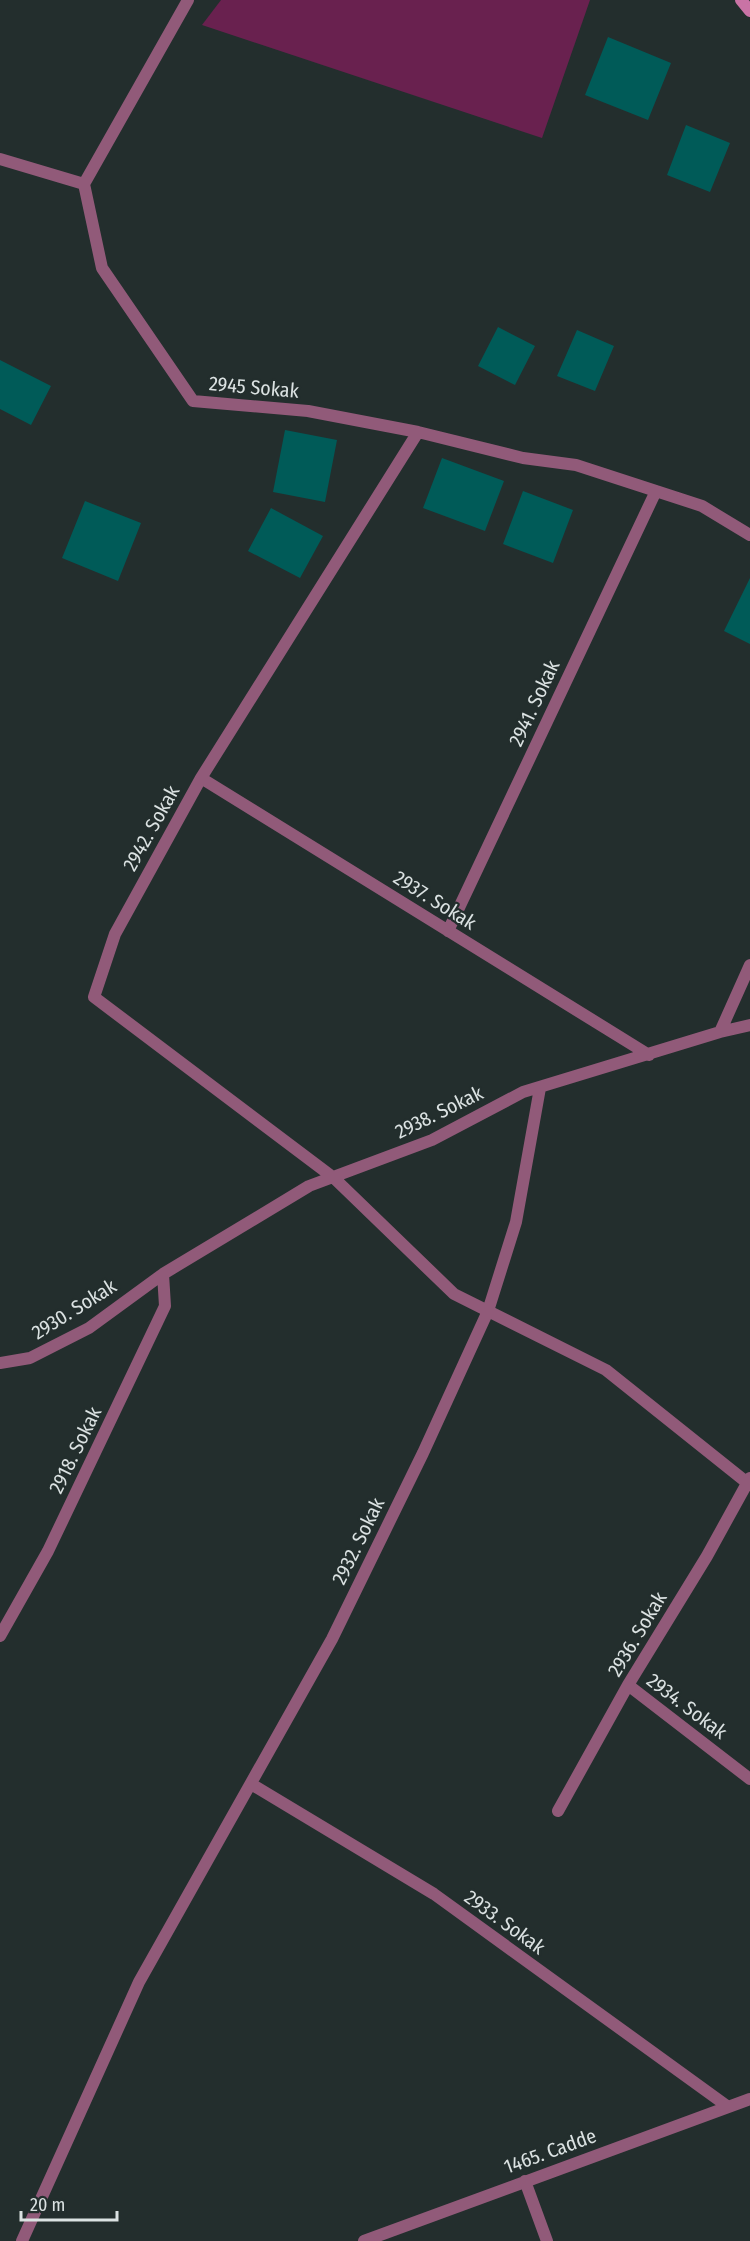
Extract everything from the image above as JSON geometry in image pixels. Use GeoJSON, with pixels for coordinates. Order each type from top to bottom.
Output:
{"type":"FeatureCollection","features":[{"type":"Feature","properties":{"kind":"street"},"geometry":{"type":"LineString","coordinates":[[0,159],[84,184],[188,0]]}},
{"type":"Feature","properties":{"kind":"street"},"geometry":{"type":"LineString","coordinates":[[741,0],[750,11]]}},
{"type":"Feature","properties":{"kind":"street","name":"2945 Sokak"},"geometry":{"type":"LineString","coordinates":[[84,184],[102,268],[193,401],[308,411],[418,432],[524,458],[576,465],[702,506],[750,535]]}},
{"type":"Feature","properties":{"kind":"street","name":"2942. Sokak"},"geometry":{"type":"LineString","coordinates":[[334,1178],[94,997],[115,934],[201,778],[418,432]]}},
{"type":"Feature","properties":{"kind":"street","name":"2941. Sokak"},"geometry":{"type":"LineString","coordinates":[[448,931],[656,491]]}},
{"type":"Feature","properties":{"kind":"street","name":"2937. Sokak"},"geometry":{"type":"LineString","coordinates":[[201,778],[649,1055]]}},
{"type":"Feature","properties":{"kind":"street"},"geometry":{"type":"LineString","coordinates":[[720,1032],[750,965]]}},
{"type":"Feature","properties":{"kind":"street","name":"2938. Sokak"},"geometry":{"type":"LineString","coordinates":[[163,1274],[309,1186],[432,1140],[523,1092],[750,1025]]}},
{"type":"Feature","properties":{"kind":"street","name":"2932. Sokak"},"geometry":{"type":"LineString","coordinates":[[22,2241],[139,1982],[332,1639],[423,1453],[488,1311],[516,1222],[540,1088]]}},
{"type":"Feature","properties":{"kind":"street"},"geometry":{"type":"LineString","coordinates":[[334,1178],[454,1294],[606,1370],[749,1482]]}},
{"type":"Feature","properties":{"kind":"street","name":"2930. Sokak"},"geometry":{"type":"LineString","coordinates":[[0,1363],[30,1358],[89,1328],[163,1274]]}},
{"type":"Feature","properties":{"kind":"street","name":"2918. Sokak"},"geometry":{"type":"LineString","coordinates":[[0,1636],[48,1551],[165,1306],[163,1274]]}},
{"type":"Feature","properties":{"kind":"street","name":"2936. Sokak"},"geometry":{"type":"LineString","coordinates":[[558,1811],[628,1685],[707,1556],[749,1482]]}},
{"type":"Feature","properties":{"kind":"street","name":"2934. Sokak"},"geometry":{"type":"LineString","coordinates":[[628,1685],[750,1779]]}},
{"type":"Feature","properties":{"kind":"street","name":"2933. Sokak"},"geometry":{"type":"LineString","coordinates":[[251,1784],[434,1894],[727,2106]]}},
{"type":"Feature","properties":{"kind":"street","name":"1465. Cadde"},"geometry":{"type":"LineString","coordinates":[[364,2241],[750,2099]]}},
{"type":"Feature","properties":{"kind":"street"},"geometry":{"type":"LineString","coordinates":[[525,2181],[547,2241]]}},
{"type":"Feature","properties":{"kind":"shaded area"},"geometry":{"type":"Polygon","coordinates":[[[221,0],[590,0],[542,138],[202,25],[221,0]]]}},
{"type":"Feature","properties":{"kind":"building"},"geometry":{"type":"Polygon","coordinates":[[[608,37],[671,63],[648,120],[585,95],[608,37]]]}},
{"type":"Feature","properties":{"kind":"building"},"geometry":{"type":"Polygon","coordinates":[[[686,125],[730,143],[710,192],[667,175],[686,125]]]}},
{"type":"Feature","properties":{"kind":"building"},"geometry":{"type":"Polygon","coordinates":[[[498,327],[535,346],[515,385],[478,366],[498,327]]]}},
{"type":"Feature","properties":{"kind":"building"},"geometry":{"type":"Polygon","coordinates":[[[577,330],[614,346],[595,391],[557,376],[577,330]]]}},
{"type":"Feature","properties":{"kind":"building"},"geometry":{"type":"Polygon","coordinates":[[[0,360],[51,386],[31,425],[0,409],[0,360]]]}},
{"type":"Feature","properties":{"kind":"building"},"geometry":{"type":"Polygon","coordinates":[[[285,430],[337,440],[325,502],[273,492],[285,430]]]}},
{"type":"Feature","properties":{"kind":"building"},"geometry":{"type":"Polygon","coordinates":[[[442,458],[504,481],[485,531],[423,508],[442,458]]]}},
{"type":"Feature","properties":{"kind":"building"},"geometry":{"type":"Polygon","coordinates":[[[523,491],[573,510],[553,563],[503,544],[523,491]]]}},
{"type":"Feature","properties":{"kind":"building"},"geometry":{"type":"Polygon","coordinates":[[[85,501],[141,523],[118,581],[62,558],[85,501]]]}},
{"type":"Feature","properties":{"kind":"building"},"geometry":{"type":"Polygon","coordinates":[[[271,508],[323,536],[300,578],[248,551],[271,508]]]}},
{"type":"Feature","properties":{"kind":"building"},"geometry":{"type":"Polygon","coordinates":[[[750,578],[750,644],[724,631],[750,578]]]}}]}
